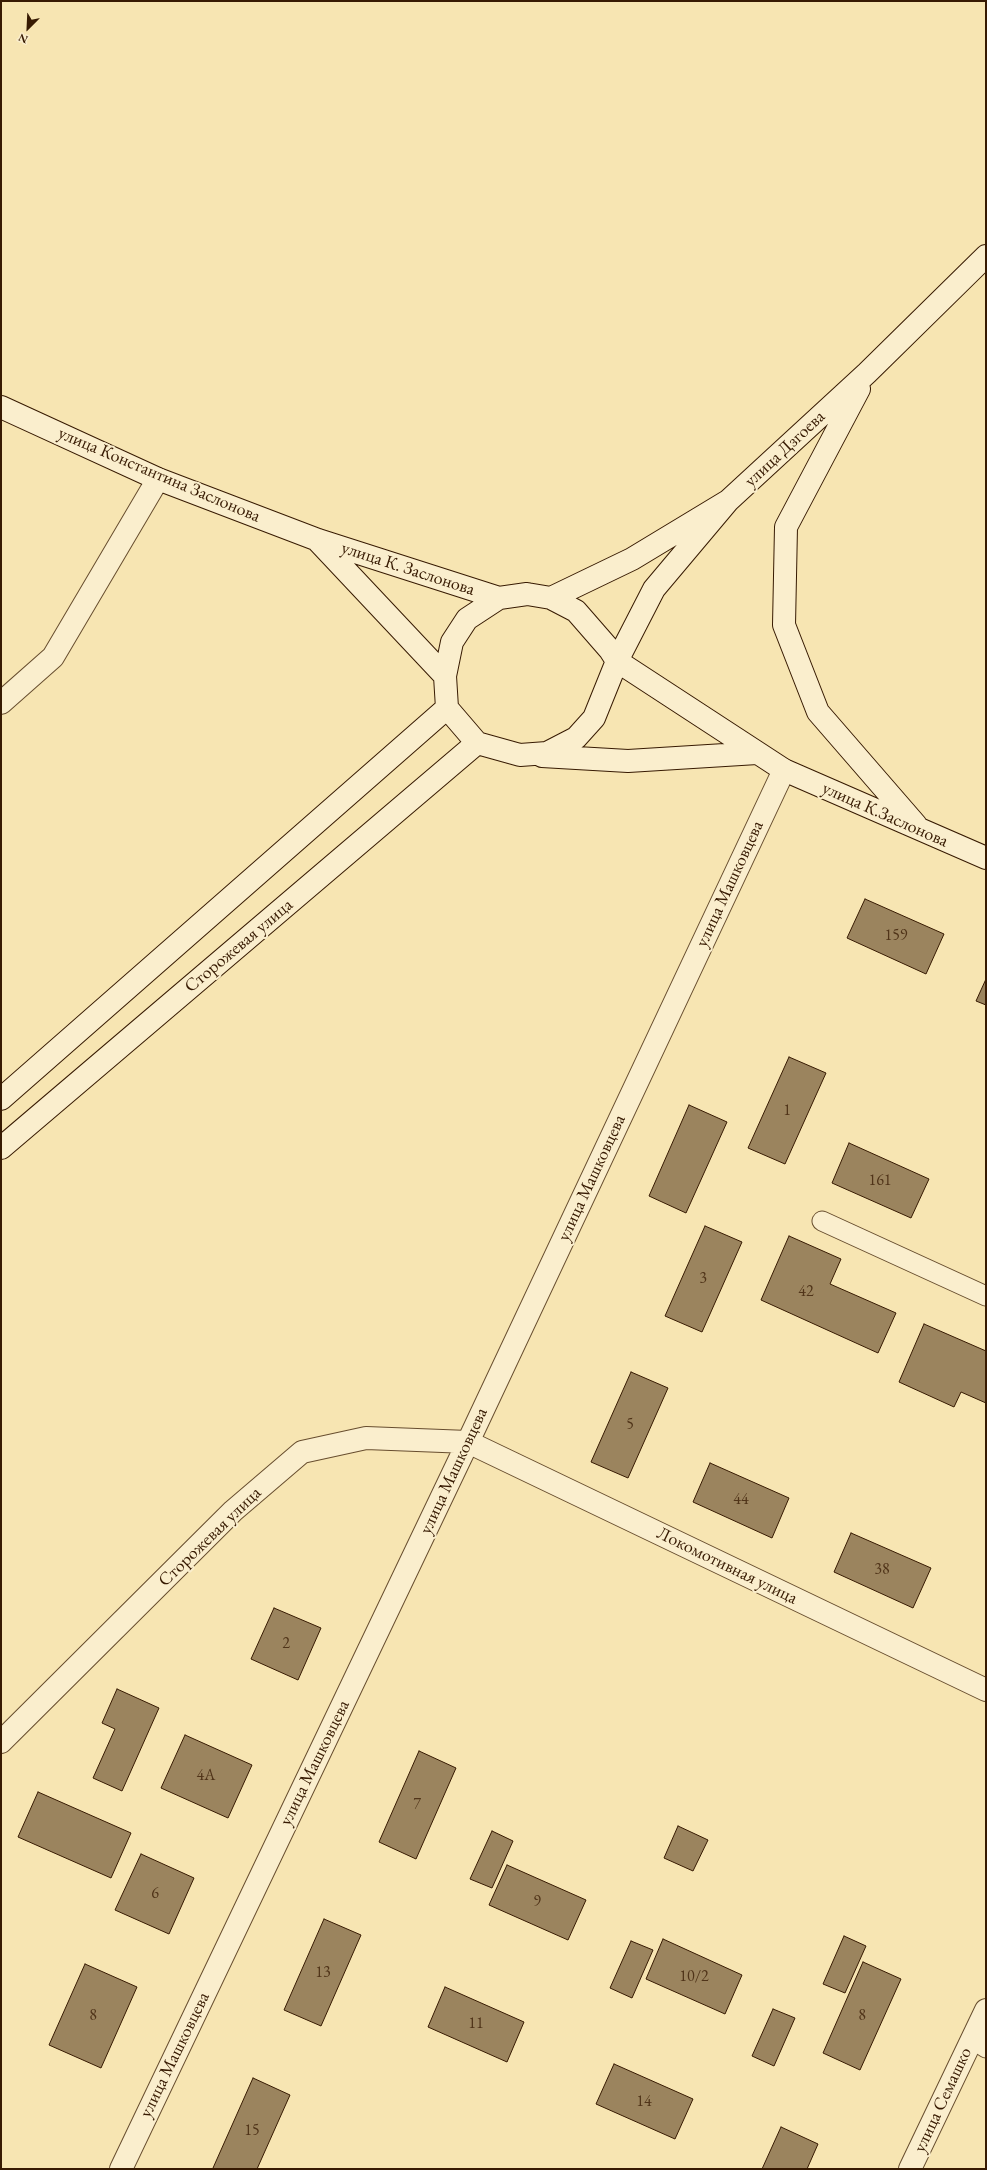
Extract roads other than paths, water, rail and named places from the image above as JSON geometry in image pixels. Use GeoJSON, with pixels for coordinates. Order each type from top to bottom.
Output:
{"type":"FeatureCollection","features":[{"type":"Feature","properties":{"kind":"street","name":"улица Дзгоева"},"geometry":{"type":"LineString","coordinates":[[551,598],[632,559],[728,502],[867,373],[986,256]]}},
{"type":"Feature","properties":{"kind":"street"},"geometry":{"type":"LineString","coordinates":[[867,373],[786,527],[784,625],[818,712],[887,793],[923,832]]}},
{"type":"Feature","properties":{"kind":"street","name":"улица Константина Заслонова"},"geometry":{"type":"LineString","coordinates":[[1,407],[158,479],[318,540]]}},
{"type":"Feature","properties":{"kind":"street"},"geometry":{"type":"LineString","coordinates":[[1,703],[53,657],[158,479]]}},
{"type":"Feature","properties":{"kind":"street"},"geometry":{"type":"LineString","coordinates":[[520,755],[547,753],[576,738],[594,718],[618,661],[654,589],[728,502]]}},
{"type":"Feature","properties":{"kind":"street"},"geometry":{"type":"LineString","coordinates":[[318,540],[445,676]]}},
{"type":"Feature","properties":{"kind":"street","name":"улица К. Заслонова"},"geometry":{"type":"LineString","coordinates":[[318,540],[499,598]]}},
{"type":"Feature","properties":{"kind":"street","name":"улица К.Заслонова"},"geometry":{"type":"LineString","coordinates":[[499,598],[527,594],[551,598],[576,611],[618,661],[784,770],[923,832],[986,858]]}},
{"type":"Feature","properties":{"kind":"street"},"geometry":{"type":"LineString","coordinates":[[499,598],[467,619],[452,642],[445,676],[447,708],[477,743],[520,755],[628,760],[757,753]]}},
{"type":"Feature","properties":{"kind":"street"},"geometry":{"type":"LineString","coordinates":[[1,1099],[447,708]]}},
{"type":"Feature","properties":{"kind":"street","name":"Сторожевая улица"},"geometry":{"type":"LineString","coordinates":[[1,1148],[477,743]]}},
{"type":"Feature","properties":{"kind":"street","name":"улица Машковцева"},"geometry":{"type":"LineString","coordinates":[[121,2169],[468,1442],[784,770]]}},
{"type":"Feature","properties":{"kind":"street","name":"Сторожевая улица"},"geometry":{"type":"LineString","coordinates":[[1,1742],[233,1511],[302,1452],[366,1438],[468,1442]]}},
{"type":"Feature","properties":{"kind":"street","name":"Локомотивная улица"},"geometry":{"type":"LineString","coordinates":[[468,1442],[986,1690]]}},
{"type":"Feature","properties":{"kind":"street","name":"улица Семашко"},"geometry":{"type":"LineString","coordinates":[[910,2169],[979,2043],[986,2010]]}},
{"type":"Feature","properties":{"kind":"lane"},"geometry":{"type":"LineString","coordinates":[[822,1221],[986,1296]]}}]}
